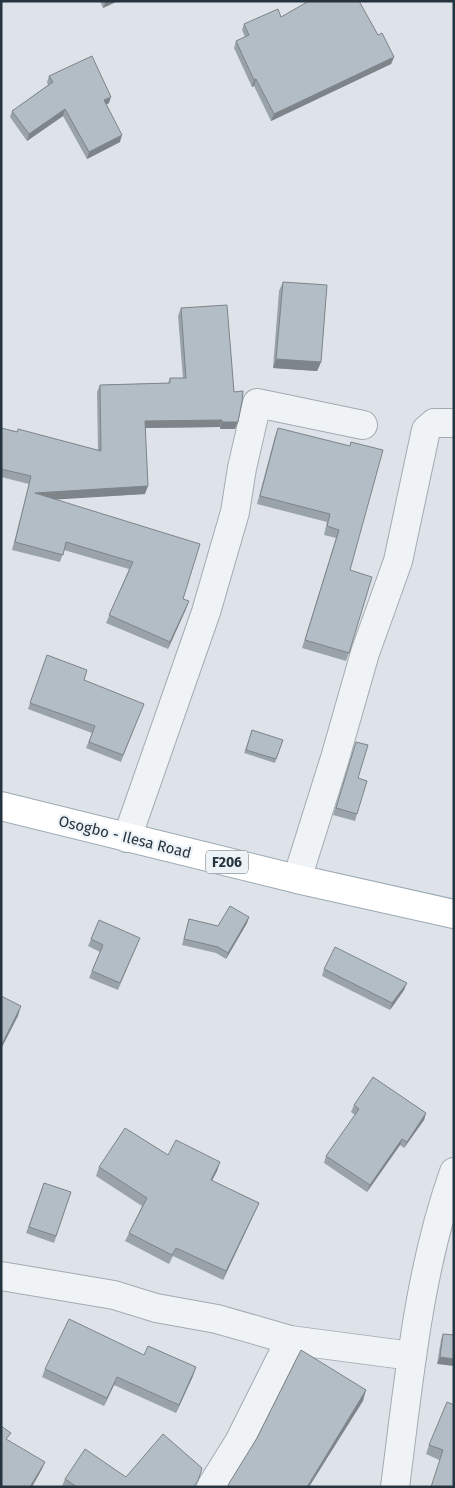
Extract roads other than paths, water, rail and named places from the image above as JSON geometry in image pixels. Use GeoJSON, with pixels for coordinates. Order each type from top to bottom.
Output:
{"type":"FeatureCollection","features":[{"type":"Feature","properties":{"kind":"main road","name":"Osogbo - Ilesa Road"},"geometry":{"type":"LineString","coordinates":[[1,806],[297,879],[454,914]]}},
{"type":"Feature","properties":{"kind":"street"},"geometry":{"type":"LineString","coordinates":[[127,838],[206,612],[235,512],[242,468],[257,403],[364,425]]}},
{"type":"Feature","properties":{"kind":"street"},"geometry":{"type":"LineString","coordinates":[[297,879],[335,758],[365,653],[398,561],[426,430],[434,423],[454,423]]}},
{"type":"Feature","properties":{"kind":"street"},"geometry":{"type":"LineString","coordinates":[[394,1487],[418,1309],[440,1210],[454,1172]]}},
{"type":"Feature","properties":{"kind":"street"},"geometry":{"type":"LineString","coordinates":[[1,1276],[114,1295],[156,1308],[217,1319],[290,1340],[412,1356]]}},
{"type":"Feature","properties":{"kind":"street"},"geometry":{"type":"LineString","coordinates":[[211,1487],[239,1442],[290,1340]]}}]}
